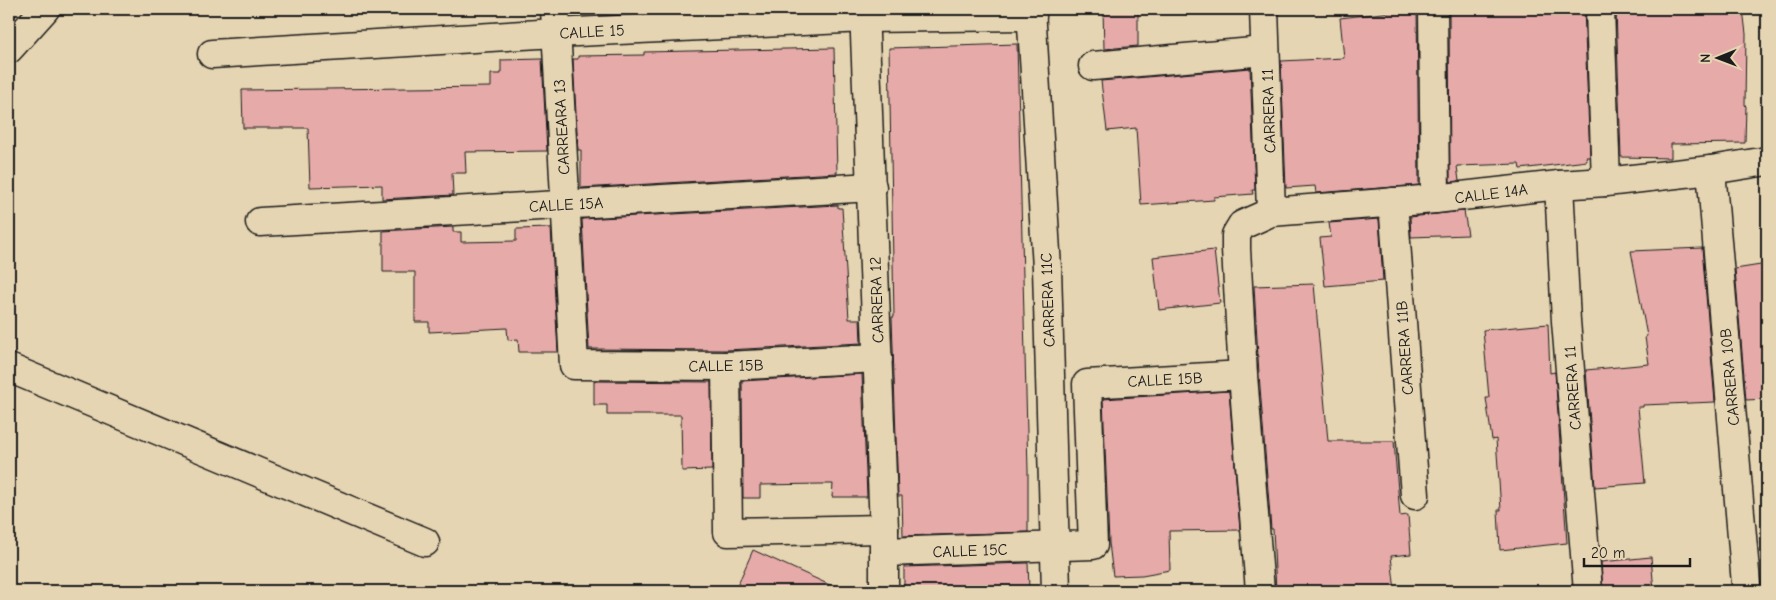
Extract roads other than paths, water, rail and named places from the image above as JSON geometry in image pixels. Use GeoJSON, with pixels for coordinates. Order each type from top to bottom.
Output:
{"type":"FeatureCollection","features":[{"type":"Feature","properties":{"kind":"street"},"geometry":{"type":"LineString","coordinates":[[9,49],[45,9]]}},
{"type":"Feature","properties":{"kind":"street","name":"CARRERA 11"},"geometry":{"type":"LineString","coordinates":[[1264,9],[1271,212]]}},
{"type":"Feature","properties":{"kind":"street"},"geometry":{"type":"LineString","coordinates":[[1433,9],[1435,199]]}},
{"type":"Feature","properties":{"kind":"street"},"geometry":{"type":"LineString","coordinates":[[1600,9],[1606,182]]}},
{"type":"Feature","properties":{"kind":"street","name":"CALLE 15"},"geometry":{"type":"LineString","coordinates":[[212,54],[556,21],[865,14],[1031,13]]}},
{"type":"Feature","properties":{"kind":"street","name":"CARRERA 11C"},"geometry":{"type":"LineString","coordinates":[[1031,13],[1047,268],[1056,591]]}},
{"type":"Feature","properties":{"kind":"street","name":"CARRERA 12"},"geometry":{"type":"LineString","coordinates":[[865,14],[878,358],[884,591]]}},
{"type":"Feature","properties":{"kind":"street","name":"CARREARA 13"},"geometry":{"type":"LineString","coordinates":[[556,21],[574,365]]}},
{"type":"Feature","properties":{"kind":"street"},"geometry":{"type":"LineString","coordinates":[[1093,66],[1265,51]]}},
{"type":"Feature","properties":{"kind":"street","name":"CALLE 14A"},"geometry":{"type":"LineString","coordinates":[[1243,375],[1236,235],[1242,225],[1271,212],[1435,199],[1559,185],[1606,182],[1711,170],[1767,161]]}},
{"type":"Feature","properties":{"kind":"street","name":"CARRERA 10B"},"geometry":{"type":"LineString","coordinates":[[1711,170],[1746,584]]}},
{"type":"Feature","properties":{"kind":"street","name":"CARRERA 11"},"geometry":{"type":"LineString","coordinates":[[1559,185],[1566,320],[1588,591]]}},
{"type":"Feature","properties":{"kind":"street","name":"CALLE 15A"},"geometry":{"type":"LineString","coordinates":[[260,222],[872,187]]}},
{"type":"Feature","properties":{"kind":"street","name":"CARRERA 11B"},"geometry":{"type":"LineString","coordinates":[[1393,202],[1415,495]]}},
{"type":"Feature","properties":{"kind":"street","name":"CALLE 15B"},"geometry":{"type":"LineString","coordinates":[[574,365],[726,366],[878,358]]}},
{"type":"Feature","properties":{"kind":"street","name":"CALLE 15C"},"geometry":{"type":"LineString","coordinates":[[726,366],[728,532],[884,541],[1055,548],[1093,545],[1087,384]]}},
{"type":"Feature","properties":{"kind":"street"},"geometry":{"type":"LineString","coordinates":[[9,368],[425,542]]}},
{"type":"Feature","properties":{"kind":"street"},"geometry":{"type":"LineString","coordinates":[[1243,375],[1260,591]]}},
{"type":"Feature","properties":{"kind":"street","name":"CALLE 15B"},"geometry":{"type":"LineString","coordinates":[[1087,384],[1243,375]]}}]}
